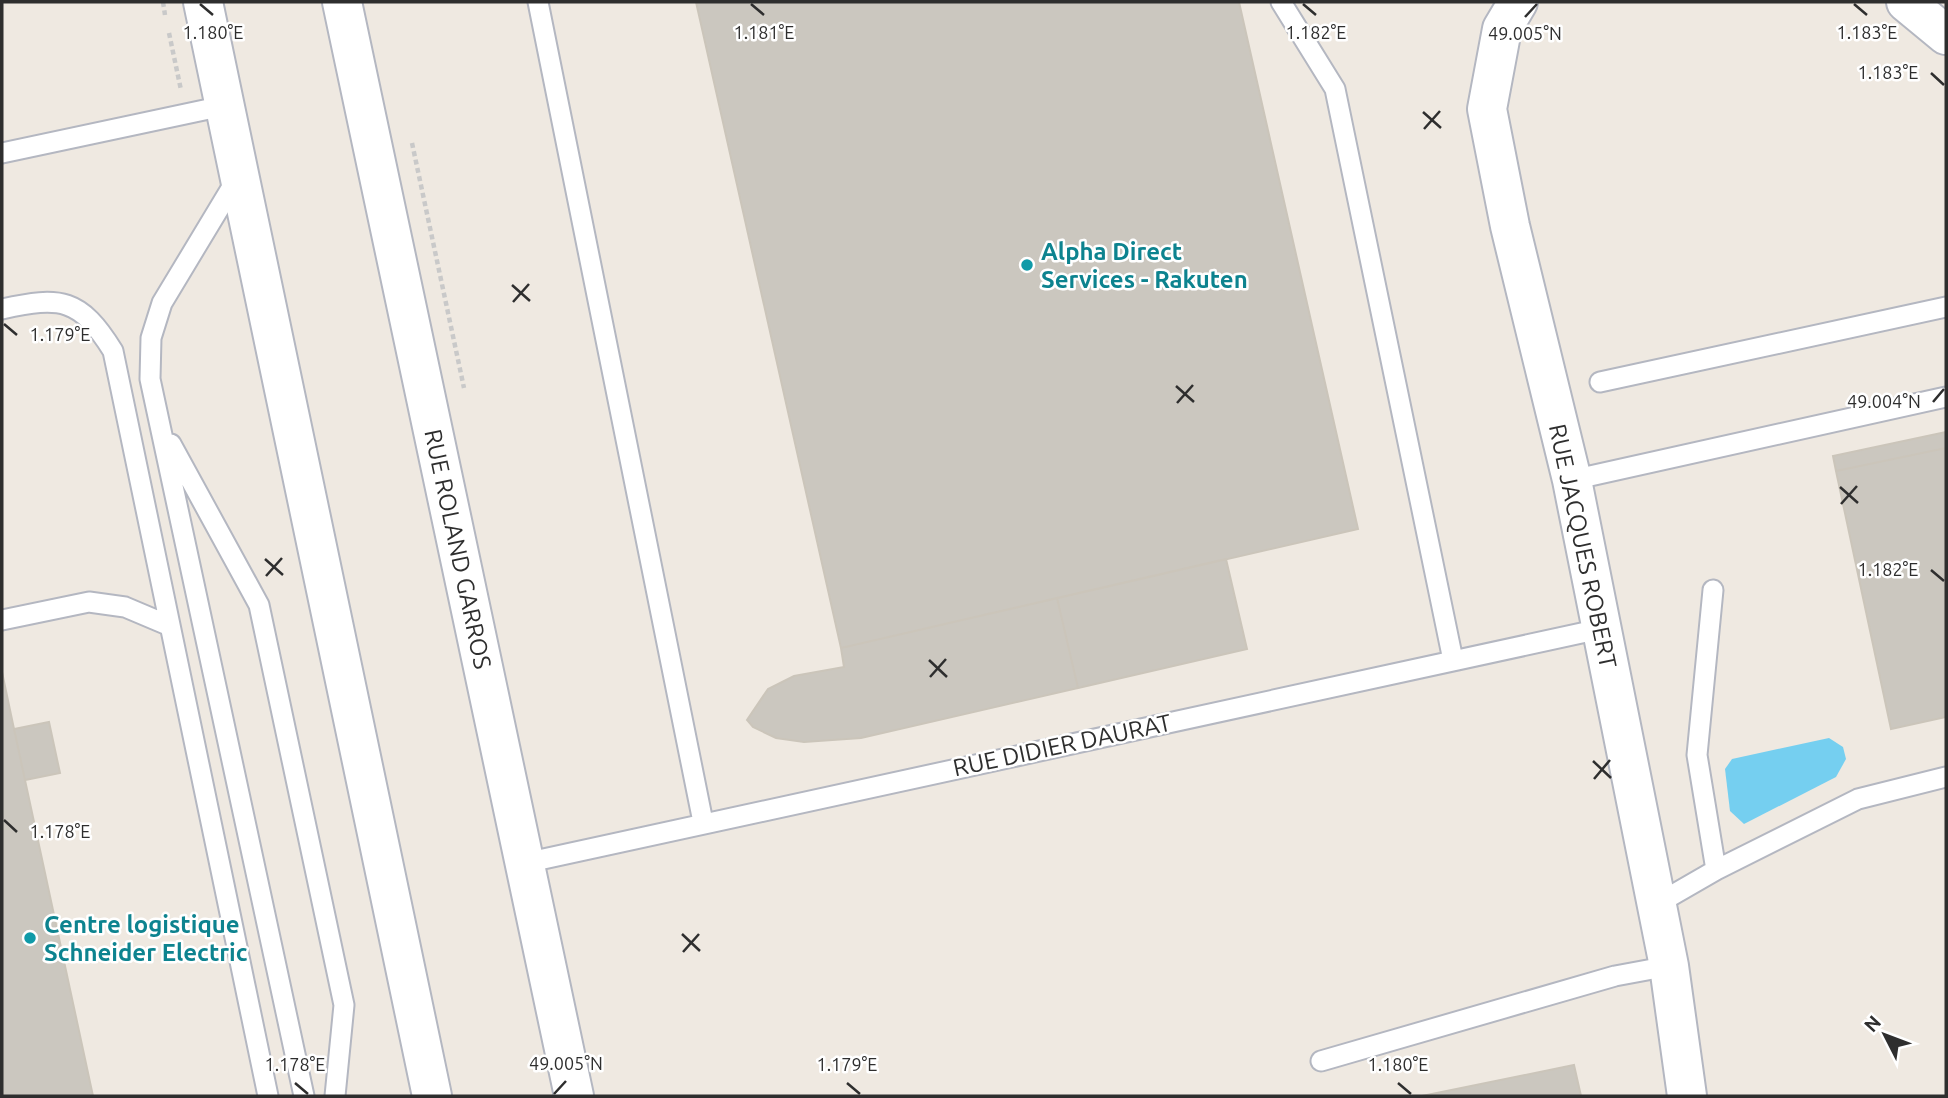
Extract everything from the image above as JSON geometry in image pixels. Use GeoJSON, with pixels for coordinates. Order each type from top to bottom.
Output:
{"type":"FeatureCollection","features":[{"type":"Feature","properties":{"kind":"street"},"geometry":{"type":"LineString","coordinates":[[202,2],[432,1096]]}},
{"type":"Feature","properties":{"kind":"street","name":"RUE ROLAND GARROS"},"geometry":{"type":"LineString","coordinates":[[342,2],[574,1096]]}},
{"type":"Feature","properties":{"kind":"street","name":"RUE JACQUES ROBERT"},"geometry":{"type":"LineString","coordinates":[[1518,2],[1502,29],[1487,108],[1510,226],[1572,480],[1669,966],[1687,1096]]}},
{"type":"Feature","properties":{"kind":"street"},"geometry":{"type":"LineString","coordinates":[[1906,2],[1946,35]]}},
{"type":"Feature","properties":{"kind":"lane"},"geometry":{"type":"LineString","coordinates":[[538,2],[703,822]]}},
{"type":"Feature","properties":{"kind":"lane"},"geometry":{"type":"LineString","coordinates":[[1281,2],[1335,89],[1453,660]]}},
{"type":"Feature","properties":{"kind":"lane"},"geometry":{"type":"LineString","coordinates":[[2,153],[223,106]]}},
{"type":"Feature","properties":{"kind":"lane"},"geometry":{"type":"LineString","coordinates":[[240,173],[162,303],[151,338],[150,379],[304,1096]]}},
{"type":"Feature","properties":{"kind":"lane"},"geometry":{"type":"LineString","coordinates":[[2,309],[31,303],[73,305],[97,324],[113,351],[268,1096]]}},
{"type":"Feature","properties":{"kind":"lane"},"geometry":{"type":"LineString","coordinates":[[1600,382],[1946,307]]}},
{"type":"Feature","properties":{"kind":"lane"},"geometry":{"type":"LineString","coordinates":[[1572,480],[1946,397]]}},
{"type":"Feature","properties":{"kind":"lane"},"geometry":{"type":"LineString","coordinates":[[160,424],[259,605],[344,1005],[335,1096]]}},
{"type":"Feature","properties":{"kind":"lane"},"geometry":{"type":"LineString","coordinates":[[1713,590],[1696,755],[1716,870]]}},
{"type":"Feature","properties":{"kind":"lane"},"geometry":{"type":"LineString","coordinates":[[2,620],[89,602],[125,607],[170,626]]}},
{"type":"Feature","properties":{"kind":"lane","name":"RUE DIDIER DAURAT"},"geometry":{"type":"LineString","coordinates":[[524,863],[1600,628]]}},
{"type":"Feature","properties":{"kind":"lane"},"geometry":{"type":"LineString","coordinates":[[1657,904],[1716,870],[1858,799],[1946,777]]}},
{"type":"Feature","properties":{"kind":"lane"},"geometry":{"type":"LineString","coordinates":[[1321,1061],[1615,976],[1669,966]]}},
{"type":"Feature","properties":{"kind":"water"},"geometry":{"type":"Polygon","coordinates":[[[1829,738],[1843,747],[1846,759],[1836,777],[1744,824],[1730,811],[1725,769],[1732,759],[1829,738]]]}},
{"type":"Feature","properties":{"kind":"building","name":"Alpha Direct Services - Rakuten"},"geometry":{"type":"Polygon","coordinates":[[[696,2],[1239,2],[1358,529],[841,648],[696,2]]]}},
{"type":"Feature","properties":{"kind":"building"},"geometry":{"type":"Polygon","coordinates":[[[1946,432],[1946,448],[1836,471],[1833,456],[1946,432]]]}},
{"type":"Feature","properties":{"kind":"building"},"geometry":{"type":"Polygon","coordinates":[[[1946,448],[1946,717],[1891,729],[1836,471],[1946,448]]]}},
{"type":"Feature","properties":{"kind":"building"},"geometry":{"type":"Polygon","coordinates":[[[1226,559],[1247,649],[1078,688],[1057,598],[1226,559]]]}},
{"type":"Feature","properties":{"kind":"building"},"geometry":{"type":"Polygon","coordinates":[[[1057,598],[1078,688],[861,738],[804,742],[776,738],[753,727],[747,720],[768,689],[794,676],[844,667],[841,648],[1057,598]]]}},
{"type":"Feature","properties":{"kind":"building","name":"Centre logistique Schneider Electric"},"geometry":{"type":"Polygon","coordinates":[[[2,672],[14,729],[93,1096],[2,1096],[2,672]]]}},
{"type":"Feature","properties":{"kind":"building"},"geometry":{"type":"Polygon","coordinates":[[[49,722],[60,773],[25,780],[14,729],[49,722]]]}},
{"type":"Feature","properties":{"kind":"building"},"geometry":{"type":"Polygon","coordinates":[[[1574,1065],[1581,1096],[1422,1096],[1574,1065]]]}},
{"type":"Feature","properties":{"kind":"place","name":"Alpha Direct Services - Rakuten"},"geometry":{"type":"Point","coordinates":[1027,265]}},
{"type":"Feature","properties":{"kind":"place","name":"Centre logistique Schneider Electric"},"geometry":{"type":"Point","coordinates":[30,938]}}]}
